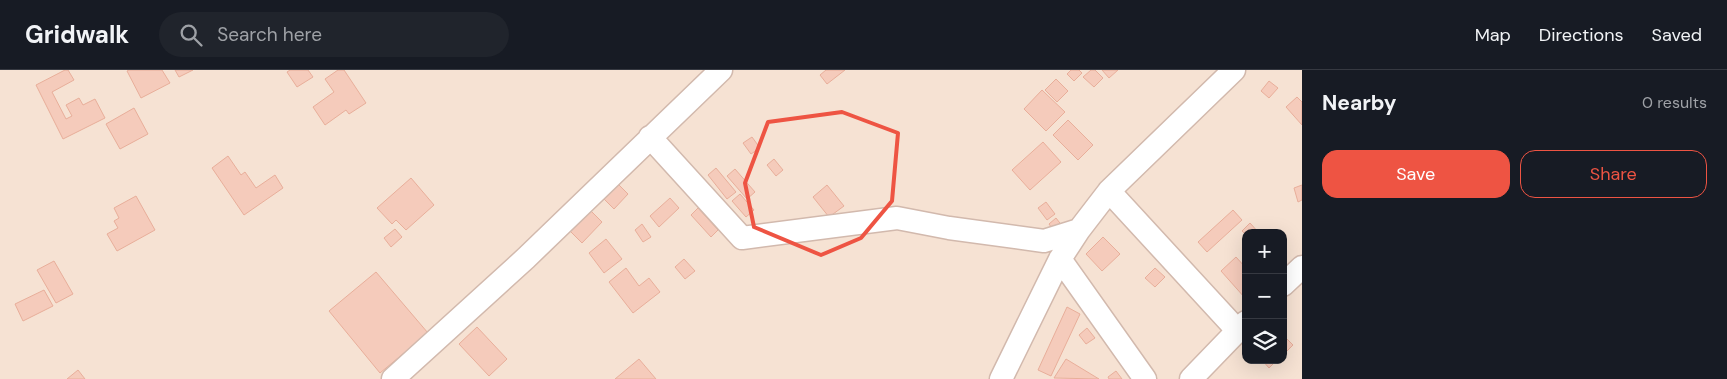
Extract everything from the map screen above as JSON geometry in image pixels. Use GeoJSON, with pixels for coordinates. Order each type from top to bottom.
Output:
{"type":"FeatureCollection","features":[{"type":"Feature","properties":{"kind":"street"},"geometry":{"type":"LineString","coordinates":[[393,379],[526,258],[721,70]]}},
{"type":"Feature","properties":{"kind":"street"},"geometry":{"type":"LineString","coordinates":[[1001,379],[1060,259],[1079,230],[1108,192],[1234,70]]}},
{"type":"Feature","properties":{"kind":"street"},"geometry":{"type":"LineString","coordinates":[[650,137],[742,238],[897,218],[949,228],[1044,241],[1079,230]]}},
{"type":"Feature","properties":{"kind":"street"},"geometry":{"type":"LineString","coordinates":[[1108,192],[1242,326],[1191,379]]}},
{"type":"Feature","properties":{"kind":"street"},"geometry":{"type":"LineString","coordinates":[[1060,259],[1145,379]]}},
{"type":"Feature","properties":{"kind":"street"},"geometry":{"type":"LineString","coordinates":[[1287,282],[1302,267]]}},
{"type":"Feature","properties":{"kind":"highlighted area"},"geometry":{"type":"Polygon","coordinates":[[[842,112],[898,133],[892,201],[861,238],[821,255],[754,227],[745,183],[768,122],[842,112]]]}},
{"type":"Feature","properties":{"kind":"shaded area"},"geometry":{"type":"Polygon","coordinates":[[[0,70],[1302,70],[1302,379],[0,379],[0,70]]]}},
{"type":"Feature","properties":{"kind":"building"},"geometry":{"type":"Polygon","coordinates":[[[68,70],[74,80],[52,92],[66,119],[72,116],[66,105],[79,98],[83,105],[95,99],[105,118],[63,139],[36,85],[68,70]]]}},
{"type":"Feature","properties":{"kind":"building"},"geometry":{"type":"Polygon","coordinates":[[[162,70],[170,83],[141,98],[127,71],[162,70]]]}},
{"type":"Feature","properties":{"kind":"building"},"geometry":{"type":"Polygon","coordinates":[[[175,70],[193,70],[179,77],[175,70]]]}},
{"type":"Feature","properties":{"kind":"building"},"geometry":{"type":"Polygon","coordinates":[[[290,70],[308,70],[313,77],[297,87],[287,72],[290,70]]]}},
{"type":"Feature","properties":{"kind":"building"},"geometry":{"type":"Polygon","coordinates":[[[338,70],[344,70],[366,103],[349,114],[346,110],[325,125],[313,107],[334,92],[325,79],[338,70]]]}},
{"type":"Feature","properties":{"kind":"building"},"geometry":{"type":"Polygon","coordinates":[[[826,70],[845,70],[827,84],[820,75],[826,70]]]}},
{"type":"Feature","properties":{"kind":"building"},"geometry":{"type":"Polygon","coordinates":[[[1071,70],[1079,70],[1082,73],[1074,81],[1067,74],[1071,70]]]}},
{"type":"Feature","properties":{"kind":"building"},"geometry":{"type":"Polygon","coordinates":[[[1091,70],[1095,70],[1103,78],[1094,87],[1083,77],[1091,70]]]}},
{"type":"Feature","properties":{"kind":"building"},"geometry":{"type":"Polygon","coordinates":[[[1102,70],[1118,70],[1109,78],[1102,70]]]}},
{"type":"Feature","properties":{"kind":"building"},"geometry":{"type":"Polygon","coordinates":[[[1056,79],[1068,91],[1057,102],[1045,90],[1056,79]]]}},
{"type":"Feature","properties":{"kind":"building"},"geometry":{"type":"Polygon","coordinates":[[[1269,81],[1278,88],[1269,98],[1261,91],[1269,81]]]}},
{"type":"Feature","properties":{"kind":"building"},"geometry":{"type":"Polygon","coordinates":[[[1042,90],[1065,112],[1046,131],[1024,109],[1042,90]]]}},
{"type":"Feature","properties":{"kind":"building"},"geometry":{"type":"Polygon","coordinates":[[[1297,97],[1302,102],[1302,125],[1286,107],[1297,97]]]}},
{"type":"Feature","properties":{"kind":"building"},"geometry":{"type":"Polygon","coordinates":[[[134,108],[148,134],[120,149],[106,124],[134,108]]]}},
{"type":"Feature","properties":{"kind":"building"},"geometry":{"type":"Polygon","coordinates":[[[1068,120],[1093,145],[1078,160],[1053,135],[1068,120]]]}},
{"type":"Feature","properties":{"kind":"building"},"geometry":{"type":"Polygon","coordinates":[[[752,137],[760,148],[751,154],[743,143],[752,137]]]}},
{"type":"Feature","properties":{"kind":"building"},"geometry":{"type":"Polygon","coordinates":[[[1043,142],[1061,162],[1030,190],[1012,170],[1043,142]]]}},
{"type":"Feature","properties":{"kind":"building"},"geometry":{"type":"Polygon","coordinates":[[[228,156],[241,175],[245,172],[256,188],[275,175],[283,188],[244,215],[212,168],[228,156]]]}},
{"type":"Feature","properties":{"kind":"building"},"geometry":{"type":"Polygon","coordinates":[[[774,159],[783,170],[776,176],[767,165],[774,159]]]}},
{"type":"Feature","properties":{"kind":"building"},"geometry":{"type":"Polygon","coordinates":[[[716,168],[736,192],[727,199],[708,175],[716,168]]]}},
{"type":"Feature","properties":{"kind":"building"},"geometry":{"type":"Polygon","coordinates":[[[735,169],[755,192],[747,199],[727,176],[735,169]]]}},
{"type":"Feature","properties":{"kind":"building"},"geometry":{"type":"Polygon","coordinates":[[[411,178],[434,205],[406,230],[396,220],[392,224],[377,208],[411,178]]]}},
{"type":"Feature","properties":{"kind":"building"},"geometry":{"type":"Polygon","coordinates":[[[618,184],[628,194],[614,209],[604,199],[618,184]]]}},
{"type":"Feature","properties":{"kind":"building"},"geometry":{"type":"Polygon","coordinates":[[[827,185],[844,206],[829,217],[813,197],[827,185]]]}},
{"type":"Feature","properties":{"kind":"building"},"geometry":{"type":"Polygon","coordinates":[[[1302,185],[1302,200],[1298,202],[1294,188],[1302,185]]]}},
{"type":"Feature","properties":{"kind":"building"},"geometry":{"type":"Polygon","coordinates":[[[740,194],[754,210],[746,217],[732,201],[740,194]]]}},
{"type":"Feature","properties":{"kind":"building"},"geometry":{"type":"Polygon","coordinates":[[[136,196],[155,230],[117,251],[107,234],[118,228],[114,221],[119,218],[114,208],[136,196]]]}},
{"type":"Feature","properties":{"kind":"building"},"geometry":{"type":"Polygon","coordinates":[[[670,198],[679,208],[659,227],[650,216],[670,198]]]}},
{"type":"Feature","properties":{"kind":"building"},"geometry":{"type":"Polygon","coordinates":[[[1046,202],[1055,214],[1047,220],[1038,208],[1046,202]]]}},
{"type":"Feature","properties":{"kind":"building"},"geometry":{"type":"Polygon","coordinates":[[[698,208],[718,230],[711,237],[691,215],[698,208]]]}},
{"type":"Feature","properties":{"kind":"building"},"geometry":{"type":"Polygon","coordinates":[[[590,210],[602,222],[582,243],[570,231],[590,210]]]}},
{"type":"Feature","properties":{"kind":"building"},"geometry":{"type":"Polygon","coordinates":[[[1233,210],[1242,220],[1207,252],[1198,242],[1233,210]]]}},
{"type":"Feature","properties":{"kind":"building"},"geometry":{"type":"Polygon","coordinates":[[[1056,218],[1063,227],[1055,233],[1049,224],[1056,218]]]}},
{"type":"Feature","properties":{"kind":"building"},"geometry":{"type":"Polygon","coordinates":[[[1250,223],[1255,229],[1244,229],[1250,223]]]}},
{"type":"Feature","properties":{"kind":"building"},"geometry":{"type":"Polygon","coordinates":[[[642,224],[651,237],[643,242],[635,230],[642,224]]]}},
{"type":"Feature","properties":{"kind":"building"},"geometry":{"type":"Polygon","coordinates":[[[395,229],[402,237],[391,247],[384,238],[395,229]]]}},
{"type":"Feature","properties":{"kind":"building"},"geometry":{"type":"Polygon","coordinates":[[[1103,237],[1120,254],[1102,271],[1086,254],[1103,237]]]}},
{"type":"Feature","properties":{"kind":"building"},"geometry":{"type":"Polygon","coordinates":[[[606,239],[622,259],[604,273],[589,253],[606,239]]]}},
{"type":"Feature","properties":{"kind":"building"},"geometry":{"type":"Polygon","coordinates":[[[1236,257],[1242,264],[1242,295],[1221,271],[1236,257]]]}},
{"type":"Feature","properties":{"kind":"building"},"geometry":{"type":"Polygon","coordinates":[[[684,259],[695,271],[685,279],[675,267],[684,259]]]}},
{"type":"Feature","properties":{"kind":"building"},"geometry":{"type":"Polygon","coordinates":[[[54,261],[73,294],[56,303],[37,270],[54,261]]]}},
{"type":"Feature","properties":{"kind":"building"},"geometry":{"type":"Polygon","coordinates":[[[626,268],[639,286],[649,278],[660,292],[633,313],[609,282],[626,268]]]}},
{"type":"Feature","properties":{"kind":"building"},"geometry":{"type":"Polygon","coordinates":[[[1155,268],[1165,277],[1155,287],[1145,278],[1155,268]]]}},
{"type":"Feature","properties":{"kind":"building"},"geometry":{"type":"Polygon","coordinates":[[[376,272],[428,333],[380,373],[329,311],[376,272]]]}},
{"type":"Feature","properties":{"kind":"building"},"geometry":{"type":"Polygon","coordinates":[[[44,290],[53,306],[23,321],[15,304],[44,290]]]}},
{"type":"Feature","properties":{"kind":"building"},"geometry":{"type":"Polygon","coordinates":[[[1067,307],[1080,314],[1051,376],[1038,370],[1067,307]]]}},
{"type":"Feature","properties":{"kind":"building"},"geometry":{"type":"Polygon","coordinates":[[[477,327],[507,359],[489,376],[459,344],[477,327]]]}},
{"type":"Feature","properties":{"kind":"building"},"geometry":{"type":"Polygon","coordinates":[[[1087,328],[1095,338],[1086,344],[1079,335],[1087,328]]]}},
{"type":"Feature","properties":{"kind":"building"},"geometry":{"type":"Polygon","coordinates":[[[1287,339],[1293,345],[1287,351],[1287,339]]]}},
{"type":"Feature","properties":{"kind":"building"},"geometry":{"type":"Polygon","coordinates":[[[639,359],[656,379],[615,379],[639,359]]]}},
{"type":"Feature","properties":{"kind":"building"},"geometry":{"type":"Polygon","coordinates":[[[1066,359],[1099,379],[1054,378],[1066,359]]]}},
{"type":"Feature","properties":{"kind":"building"},"geometry":{"type":"Polygon","coordinates":[[[78,370],[85,379],[67,379],[78,370]]]}},
{"type":"Feature","properties":{"kind":"building"},"geometry":{"type":"Polygon","coordinates":[[[1116,371],[1122,379],[1109,379],[1108,377],[1116,371]]]}}]}
